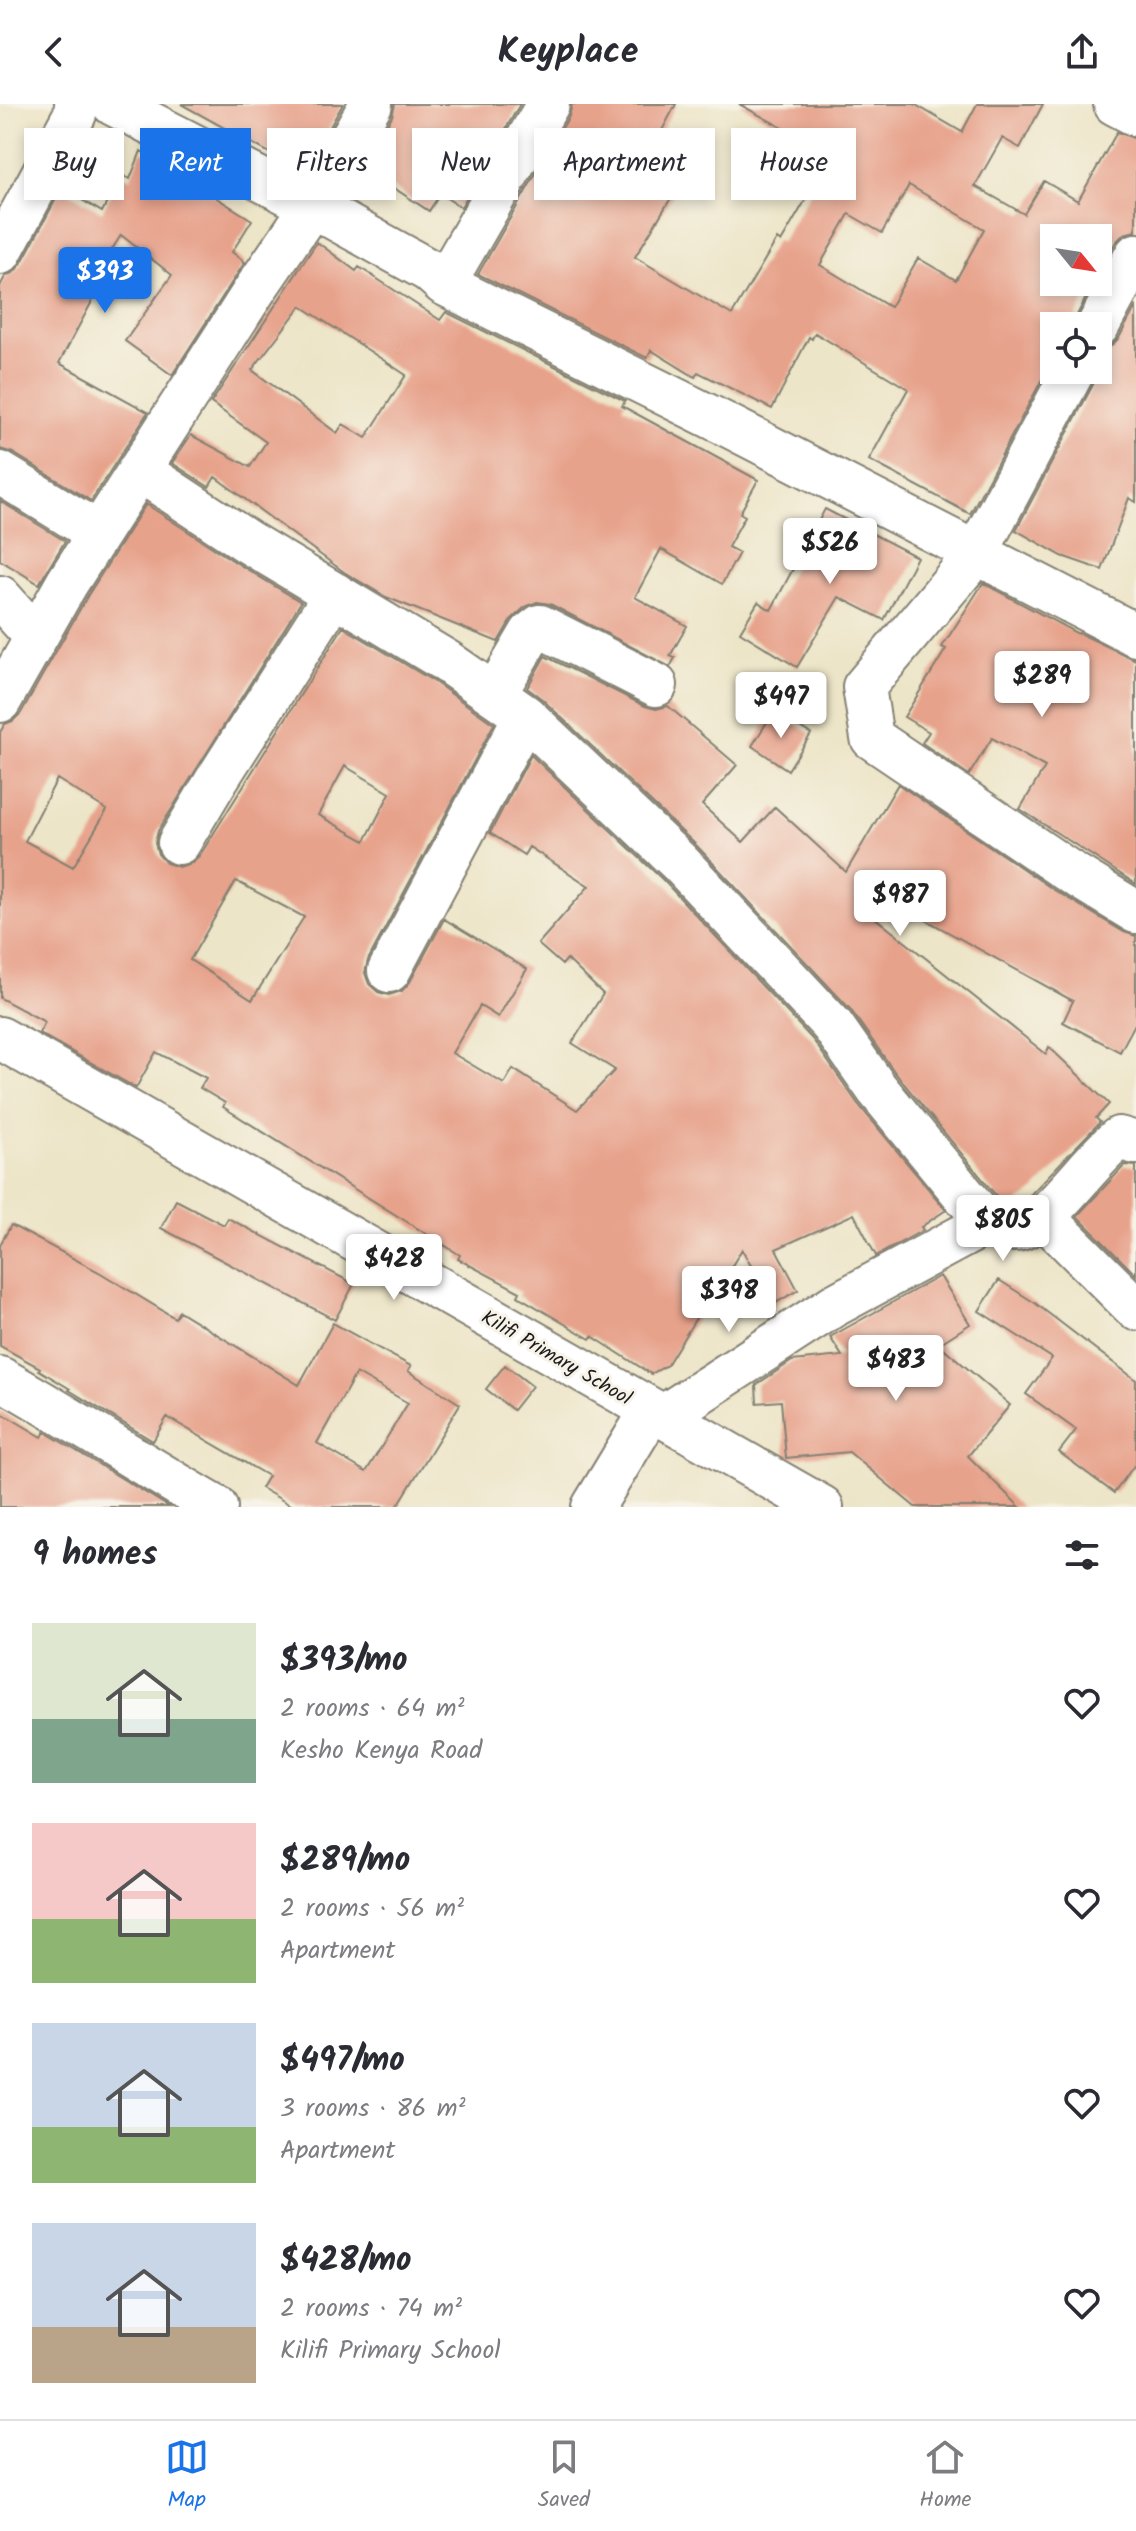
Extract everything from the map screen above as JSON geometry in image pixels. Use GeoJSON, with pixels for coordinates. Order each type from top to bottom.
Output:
{"type":"FeatureCollection","features":[{"type":"Feature","properties":{"kind":"street"},"geometry":{"type":"LineString","coordinates":[[0,253],[75,114],[76,104]]}},
{"type":"Feature","properties":{"kind":"street"},"geometry":{"type":"LineString","coordinates":[[113,104],[312,206],[428,270],[444,284],[1136,635]]}},
{"type":"Feature","properties":{"kind":"street"},"geometry":{"type":"LineString","coordinates":[[0,701],[35,636],[98,533],[312,206],[371,104]]}},
{"type":"Feature","properties":{"kind":"street"},"geometry":{"type":"LineString","coordinates":[[444,284],[548,104]]}},
{"type":"Feature","properties":{"kind":"street"},"geometry":{"type":"LineString","coordinates":[[1115,104],[1136,115]]}},
{"type":"Feature","properties":{"kind":"street"},"geometry":{"type":"LineString","coordinates":[[1105,312],[1136,255]]}},
{"type":"Feature","properties":{"kind":"street"},"geometry":{"type":"LineString","coordinates":[[1067,384],[976,554],[865,686],[872,738],[1067,870],[1136,912]]}},
{"type":"Feature","properties":{"kind":"street"},"geometry":{"type":"LineString","coordinates":[[139,470],[248,542],[446,661],[510,705],[680,863],[832,1025],[877,1089],[987,1223],[1007,1230],[1022,1229],[1043,1216],[1104,1149],[1119,1138],[1136,1143]]}},
{"type":"Feature","properties":{"kind":"street"},"geometry":{"type":"LineString","coordinates":[[0,473],[98,533]]}},
{"type":"Feature","properties":{"kind":"street"},"geometry":{"type":"LineString","coordinates":[[179,843],[335,594]]}},
{"type":"Feature","properties":{"kind":"street"},"geometry":{"type":"LineString","coordinates":[[0,597],[35,636]]}},
{"type":"Feature","properties":{"kind":"street"},"geometry":{"type":"LineString","coordinates":[[389,971],[510,705],[531,633],[540,626],[656,685]]}},
{"type":"Feature","properties":{"kind":"street","name":"Kilifi Primary School"},"geometry":{"type":"LineString","coordinates":[[0,1038],[822,1507]]}},
{"type":"Feature","properties":{"kind":"street"},"geometry":{"type":"LineString","coordinates":[[1043,1216],[1136,1309]]}},
{"type":"Feature","properties":{"kind":"street"},"geometry":{"type":"LineString","coordinates":[[593,1507],[656,1414],[833,1306],[987,1223]]}},
{"type":"Feature","properties":{"kind":"street"},"geometry":{"type":"LineString","coordinates":[[0,1378],[216,1507]]}},
{"type":"Feature","properties":{"kind":"building"},"geometry":{"type":"Polygon","coordinates":[[[181,104],[343,104],[329,128],[267,128],[267,152],[251,143],[251,128],[224,128],[181,104]]]}},
{"type":"Feature","properties":{"kind":"building"},"geometry":{"type":"Polygon","coordinates":[[[395,104],[520,104],[506,128],[412,128],[412,200],[396,189],[396,128],[385,128],[395,104]]]}},
{"type":"Feature","properties":{"kind":"building"},"geometry":{"type":"Polygon","coordinates":[[[572,104],[676,104],[663,128],[562,128],[572,104]]]}},
{"type":"Feature","properties":{"kind":"building"},"geometry":{"type":"Polygon","coordinates":[[[739,104],[914,104],[962,132],[977,104],[1043,104],[1020,148],[1002,138],[975,186],[1024,214],[1044,181],[1078,201],[1117,132],[1136,139],[1136,231],[1124,234],[1112,249],[1112,224],[1040,224],[1040,296],[1087,296],[1079,312],[1040,312],[1040,383],[970,514],[869,460],[908,389],[815,333],[812,339],[809,337],[772,409],[698,372],[695,377],[651,350],[647,358],[478,274],[534,177],[534,200],[670,200],[635,257],[732,315],[777,239],[781,242],[806,200],[856,200],[856,128],[783,128],[739,104]],[[909,185],[882,233],[849,214],[820,265],[890,307],[918,258],[956,280],[984,229],[909,185]]]}},
{"type":"Feature","properties":{"kind":"building"},"geometry":{"type":"Polygon","coordinates":[[[140,154],[140,200],[220,200],[252,220],[232,252],[245,262],[172,375],[125,341],[172,275],[121,235],[88,288],[96,294],[59,363],[148,412],[91,501],[13,453],[0,449],[0,286],[6,275],[13,273],[21,264],[56,200],[82,200],[102,212],[108,200],[124,200],[124,176],[130,179],[140,154]]]}},
{"type":"Feature","properties":{"kind":"building"},"geometry":{"type":"Polygon","coordinates":[[[412,200],[436,200],[429,211],[412,200]]]}},
{"type":"Feature","properties":{"kind":"building"},"geometry":{"type":"Polygon","coordinates":[[[450,200],[465,200],[461,207],[450,200]]]}},
{"type":"Feature","properties":{"kind":"building"},"geometry":{"type":"Polygon","coordinates":[[[317,242],[356,271],[359,267],[440,320],[446,312],[625,401],[622,406],[758,480],[740,513],[745,516],[728,547],[739,553],[722,584],[661,549],[635,597],[687,626],[670,656],[675,658],[670,667],[550,604],[537,602],[525,607],[511,620],[498,642],[386,597],[344,572],[215,477],[209,487],[172,463],[191,435],[250,467],[266,442],[211,403],[317,242]],[[301,306],[252,370],[337,433],[343,424],[366,438],[406,375],[301,306]]]}},
{"type":"Feature","properties":{"kind":"building"},"geometry":{"type":"Polygon","coordinates":[[[1136,306],[1136,502],[1129,498],[1102,570],[1062,556],[1016,530],[1093,384],[1112,384],[1112,345],[1136,306]]]}},
{"type":"Feature","properties":{"kind":"building"},"geometry":{"type":"Polygon","coordinates":[[[0,501],[65,541],[39,584],[0,560],[0,501]]]}},
{"type":"Feature","properties":{"kind":"building"},"geometry":{"type":"Polygon","coordinates":[[[146,504],[301,602],[158,831],[155,843],[158,854],[166,863],[179,867],[191,863],[200,855],[343,627],[433,681],[494,724],[368,960],[365,973],[369,984],[378,992],[389,995],[402,991],[444,919],[527,969],[498,1017],[480,1006],[452,1053],[504,1084],[513,1069],[577,1110],[615,1070],[572,1043],[603,994],[567,959],[562,965],[538,944],[589,886],[529,847],[524,855],[490,833],[531,755],[663,880],[813,1040],[858,1104],[946,1210],[921,1227],[923,1230],[876,1256],[854,1214],[776,1249],[798,1290],[772,1305],[742,1249],[667,1365],[651,1374],[592,1336],[590,1339],[518,1296],[520,1292],[458,1259],[460,1255],[223,1107],[225,1103],[200,1088],[206,1078],[156,1052],[136,1088],[39,1033],[45,1022],[0,998],[0,732],[5,724],[21,713],[88,595],[146,504]],[[345,766],[318,815],[365,841],[390,793],[345,766]],[[57,779],[25,841],[73,867],[107,810],[57,779]],[[236,881],[190,960],[252,1000],[304,917],[236,881]]]}},
{"type":"Feature","properties":{"kind":"building"},"geometry":{"type":"Polygon","coordinates":[[[825,509],[917,557],[884,620],[839,597],[797,667],[740,632],[758,602],[771,610],[825,509]]]}},
{"type":"Feature","properties":{"kind":"building"},"geometry":{"type":"Polygon","coordinates":[[[983,583],[1078,634],[1136,660],[1136,884],[1020,809],[1045,767],[992,738],[969,775],[922,743],[929,732],[904,717],[946,649],[942,647],[983,583]]]}},
{"type":"Feature","properties":{"kind":"building"},"geometry":{"type":"Polygon","coordinates":[[[545,656],[645,706],[656,709],[668,706],[737,765],[702,805],[743,842],[775,807],[846,872],[898,784],[1054,890],[1136,936],[1136,1022],[1120,1052],[1063,1022],[1073,1001],[881,895],[869,913],[1046,1054],[1049,1047],[1109,1104],[1096,1118],[1100,1122],[1031,1194],[1013,1206],[1002,1203],[896,1074],[850,1009],[697,846],[527,688],[545,656]]]}},
{"type":"Feature","properties":{"kind":"building"},"geometry":{"type":"Polygon","coordinates":[[[774,711],[811,734],[788,770],[752,746],[774,711]]]}},
{"type":"Feature","properties":{"kind":"building"},"geometry":{"type":"Polygon","coordinates":[[[1125,1165],[1136,1166],[1136,1275],[1077,1216],[1125,1165]]]}},
{"type":"Feature","properties":{"kind":"building"},"geometry":{"type":"Polygon","coordinates":[[[176,1200],[224,1225],[228,1218],[354,1284],[335,1320],[161,1228],[176,1200]]]}},
{"type":"Feature","properties":{"kind":"building"},"geometry":{"type":"Polygon","coordinates":[[[11,1225],[99,1272],[175,1318],[179,1311],[299,1385],[333,1323],[411,1366],[408,1371],[460,1404],[397,1507],[294,1507],[261,1488],[268,1476],[167,1417],[153,1441],[69,1390],[40,1368],[0,1346],[0,1245],[11,1225]],[[356,1373],[317,1443],[366,1472],[408,1403],[356,1373]]]}},
{"type":"Feature","properties":{"kind":"building"},"geometry":{"type":"Polygon","coordinates":[[[940,1276],[970,1324],[939,1344],[1010,1405],[968,1456],[1020,1507],[915,1507],[849,1452],[786,1458],[781,1401],[757,1403],[756,1385],[792,1361],[842,1356],[830,1337],[940,1276]]]}},
{"type":"Feature","properties":{"kind":"building"},"geometry":{"type":"Polygon","coordinates":[[[999,1280],[1035,1303],[1136,1380],[1136,1463],[1114,1493],[1059,1452],[1076,1430],[1026,1394],[1052,1358],[979,1311],[999,1280]]]}},
{"type":"Feature","properties":{"kind":"building"},"geometry":{"type":"Polygon","coordinates":[[[505,1365],[532,1386],[513,1410],[486,1389],[505,1365]]]}},
{"type":"Feature","properties":{"kind":"building"},"geometry":{"type":"Polygon","coordinates":[[[0,1412],[42,1437],[45,1432],[169,1507],[0,1507],[0,1412]]]}}]}
